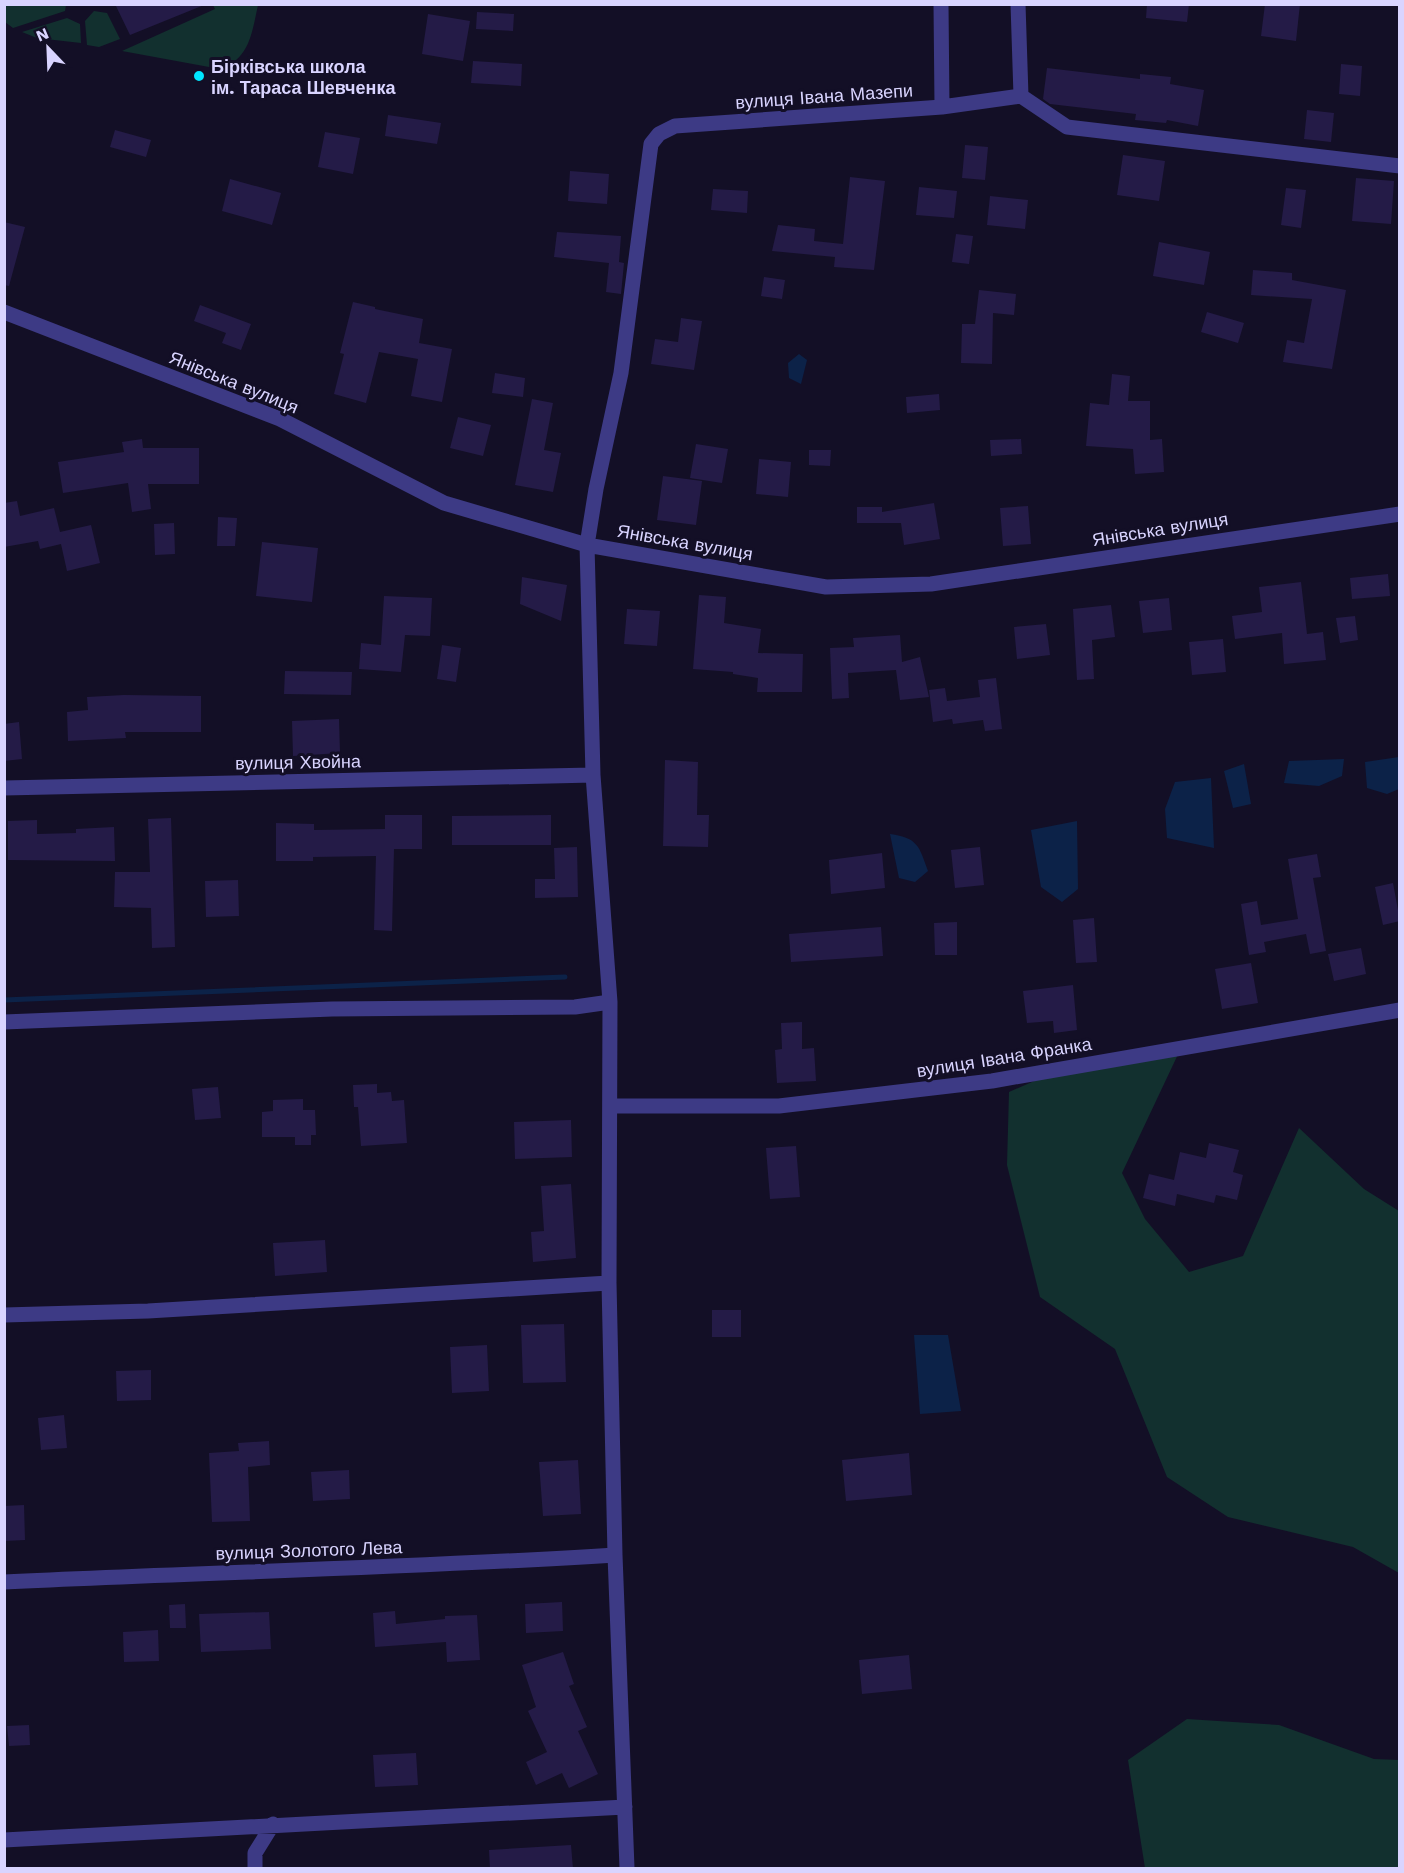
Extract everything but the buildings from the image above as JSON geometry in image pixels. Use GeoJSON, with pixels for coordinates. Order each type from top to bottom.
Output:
{"type":"FeatureCollection","features":[{"type":"Feature","properties":{"kind":"street"},"geometry":{"type":"LineString","coordinates":[[941,4],[942,107]]}},
{"type":"Feature","properties":{"kind":"street"},"geometry":{"type":"LineString","coordinates":[[1018,4],[1021,96],[1067,127],[1400,166]]}},
{"type":"Feature","properties":{"kind":"street","name":"вулиця Івана Мазепи"},"geometry":{"type":"LineString","coordinates":[[627,1869],[615,1555],[609,1283],[612,1106],[610,1002],[593,775],[587,545],[596,489],[621,373],[651,144],[659,134],[675,126],[942,107],[1021,96]]}},
{"type":"Feature","properties":{"kind":"street","name":"Янівська вулиця"},"geometry":{"type":"LineString","coordinates":[[4,312],[280,419],[444,503],[587,545],[826,587],[920,584],[1400,514]]}},
{"type":"Feature","properties":{"kind":"street","name":"вулиця Хвойна"},"geometry":{"type":"LineString","coordinates":[[4,788],[593,775]]}},
{"type":"Feature","properties":{"kind":"street"},"geometry":{"type":"LineString","coordinates":[[4,1022],[332,1009],[575,1007],[610,1002]]}},
{"type":"Feature","properties":{"kind":"street","name":"вулиця Івана Франка"},"geometry":{"type":"LineString","coordinates":[[612,1106],[778,1106],[992,1081],[1400,1010]]}},
{"type":"Feature","properties":{"kind":"street"},"geometry":{"type":"LineString","coordinates":[[4,1315],[148,1311],[609,1283]]}},
{"type":"Feature","properties":{"kind":"street","name":"вулиця Золотого Лева"},"geometry":{"type":"LineString","coordinates":[[4,1582],[213,1572],[381,1569],[615,1555]]}},
{"type":"Feature","properties":{"kind":"street"},"geometry":{"type":"LineString","coordinates":[[4,1840],[625,1807]]}},
{"type":"Feature","properties":{"kind":"street"},"geometry":{"type":"LineString","coordinates":[[255,1869],[255,1853],[273,1824]]}},
{"type":"Feature","properties":{"kind":"green space"},"geometry":{"type":"Polygon","coordinates":[[[4,5],[66,5],[65,11],[13,28],[5,22],[4,5]]]}},
{"type":"Feature","properties":{"kind":"green space"},"geometry":{"type":"Polygon","coordinates":[[[213,5],[258,5],[248,43],[238,59],[230,64],[220,69],[122,51],[215,9],[213,5]]]}},
{"type":"Feature","properties":{"kind":"green space"},"geometry":{"type":"Polygon","coordinates":[[[94,11],[107,13],[120,39],[99,47],[87,45],[85,21],[94,11]]]}},
{"type":"Feature","properties":{"kind":"green space"},"geometry":{"type":"Polygon","coordinates":[[[67,18],[80,24],[81,43],[37,38],[22,32],[67,18]]]}},
{"type":"Feature","properties":{"kind":"green space"},"geometry":{"type":"Polygon","coordinates":[[[1181,1048],[1122,1173],[1145,1219],[1189,1272],[1243,1256],[1299,1128],[1364,1189],[1399,1211],[1399,1573],[1353,1547],[1228,1517],[1167,1477],[1115,1349],[1040,1297],[1007,1165],[1009,1092],[1080,1061],[1181,1048]]]}},
{"type":"Feature","properties":{"kind":"green space"},"geometry":{"type":"Polygon","coordinates":[[[1187,1719],[1279,1725],[1374,1759],[1399,1760],[1399,1868],[1145,1868],[1128,1760],[1187,1719]]]}},
{"type":"Feature","properties":{"kind":"water"},"geometry":{"type":"Polygon","coordinates":[[[799,354],[807,360],[801,384],[789,378],[788,363],[799,354]]]}},
{"type":"Feature","properties":{"kind":"water"},"geometry":{"type":"Polygon","coordinates":[[[1399,757],[1399,789],[1387,794],[1367,788],[1365,762],[1399,757]]]}},
{"type":"Feature","properties":{"kind":"water"},"geometry":{"type":"Polygon","coordinates":[[[1344,759],[1342,776],[1319,786],[1284,783],[1289,761],[1344,759]]]}},
{"type":"Feature","properties":{"kind":"water"},"geometry":{"type":"Polygon","coordinates":[[[1244,764],[1251,804],[1233,808],[1224,771],[1244,764]]]}},
{"type":"Feature","properties":{"kind":"water"},"geometry":{"type":"Polygon","coordinates":[[[1211,778],[1214,848],[1167,838],[1165,809],[1175,782],[1211,778]]]}},
{"type":"Feature","properties":{"kind":"water"},"geometry":{"type":"Polygon","coordinates":[[[1077,821],[1078,889],[1062,902],[1041,887],[1031,830],[1077,821]]]}},
{"type":"Feature","properties":{"kind":"water"},"geometry":{"type":"Polygon","coordinates":[[[890,834],[912,841],[919,849],[928,871],[915,882],[899,878],[890,834]]]}},
{"type":"Feature","properties":{"kind":"water"},"geometry":{"type":"Polygon","coordinates":[[[914,1335],[948,1335],[961,1411],[920,1414],[914,1335]]]}},
{"type":"Feature","properties":{"kind":"waterway"},"geometry":{"type":"LineString","coordinates":[[4,1000],[565,977]]}},
{"type":"Feature","properties":{"kind":"place","name":"Бірківська школа ім. Тараса Шевченка"},"geometry":{"type":"Point","coordinates":[199,76]}}]}
